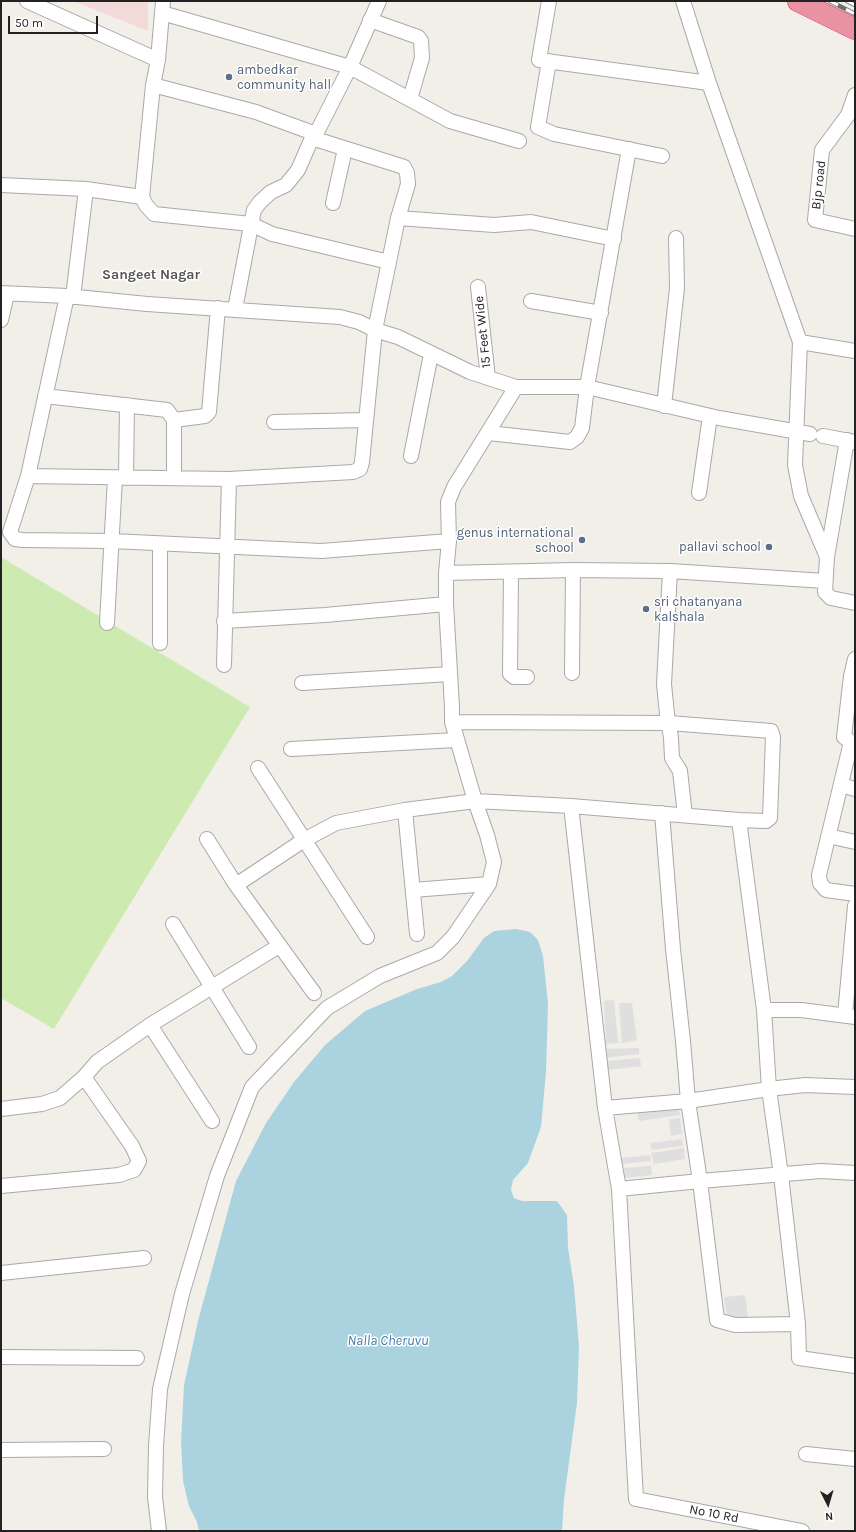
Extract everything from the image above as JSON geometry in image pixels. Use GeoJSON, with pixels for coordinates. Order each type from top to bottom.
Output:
{"type":"FeatureCollection","features":[{"type":"Feature","properties":{"kind":"highway"},"geometry":{"type":"LineString","coordinates":[[798,1],[855,29]]}},
{"type":"Feature","properties":{"kind":"street"},"geometry":{"type":"LineString","coordinates":[[27,1],[158,60]]}},
{"type":"Feature","properties":{"kind":"street"},"geometry":{"type":"LineString","coordinates":[[235,309],[254,210],[271,192],[286,185],[298,170],[350,67],[379,1]]}},
{"type":"Feature","properties":{"kind":"street"},"geometry":{"type":"LineString","coordinates":[[549,1],[539,60],[709,82]]}},
{"type":"Feature","properties":{"kind":"street"},"geometry":{"type":"LineString","coordinates":[[683,1],[709,82],[800,342],[810,434],[795,465],[801,496],[827,557]]}},
{"type":"Feature","properties":{"kind":"street"},"geometry":{"type":"LineString","coordinates":[[389,262],[272,234],[251,224],[154,214],[146,205],[142,198],[153,85],[158,60],[163,7],[350,67],[450,121],[519,141]]}},
{"type":"Feature","properties":{"kind":"street"},"geometry":{"type":"LineString","coordinates":[[370,20],[418,37],[421,41],[422,58],[410,99]]}},
{"type":"Feature","properties":{"kind":"street"},"geometry":{"type":"LineString","coordinates":[[549,61],[538,127],[554,134],[662,156]]}},
{"type":"Feature","properties":{"kind":"street"},"geometry":{"type":"LineString","coordinates":[[28,476],[229,479],[353,472],[360,469],[362,462],[375,330],[398,218],[408,184],[408,173],[404,167],[345,149],[256,112],[153,85]]}},
{"type":"Feature","properties":{"kind":"street","name":"Bjp road"},"geometry":{"type":"LineString","coordinates":[[855,95],[848,115],[822,150],[815,220],[855,229]]}},
{"type":"Feature","properties":{"kind":"street"},"geometry":{"type":"LineString","coordinates":[[333,203],[345,149]]}},
{"type":"Feature","properties":{"kind":"street"},"geometry":{"type":"LineString","coordinates":[[488,433],[570,442],[577,437],[582,428],[586,387],[601,313],[629,149]]}},
{"type":"Feature","properties":{"kind":"street"},"geometry":{"type":"LineString","coordinates":[[1,185],[86,189],[142,198]]}},
{"type":"Feature","properties":{"kind":"street"},"geometry":{"type":"LineString","coordinates":[[86,189],[70,296],[45,396],[28,476],[10,532],[15,539],[112,541],[321,551],[449,541]]}},
{"type":"Feature","properties":{"kind":"street"},"geometry":{"type":"LineString","coordinates":[[398,218],[494,225],[531,222],[614,239]]}},
{"type":"Feature","properties":{"kind":"street"},"geometry":{"type":"LineString","coordinates":[[664,406],[677,288],[676,238]]}},
{"type":"Feature","properties":{"kind":"street","name":"15 Feet Wide"},"geometry":{"type":"LineString","coordinates":[[478,287],[488,378]]}},
{"type":"Feature","properties":{"kind":"street"},"geometry":{"type":"LineString","coordinates":[[1,320],[4,293],[70,296],[147,304],[340,317],[359,322],[375,330],[398,337],[470,372],[516,387],[586,387],[710,416],[851,441],[827,557],[825,592],[831,598],[855,603]]}},
{"type":"Feature","properties":{"kind":"street"},"geometry":{"type":"LineString","coordinates":[[531,301],[601,313]]}},
{"type":"Feature","properties":{"kind":"street"},"geometry":{"type":"LineString","coordinates":[[174,420],[205,416],[209,412],[218,308]]}},
{"type":"Feature","properties":{"kind":"street"},"geometry":{"type":"LineString","coordinates":[[800,342],[855,351]]}},
{"type":"Feature","properties":{"kind":"street"},"geometry":{"type":"LineString","coordinates":[[412,456],[431,354]]}},
{"type":"Feature","properties":{"kind":"street"},"geometry":{"type":"LineString","coordinates":[[159,1531],[155,1497],[156,1446],[160,1389],[182,1294],[217,1176],[252,1087],[327,1008],[380,976],[437,953],[453,937],[489,884],[494,862],[488,834],[475,801],[452,722],[446,604],[446,573],[449,541],[448,502],[454,487],[516,387]]}},
{"type":"Feature","properties":{"kind":"street"},"geometry":{"type":"LineString","coordinates":[[45,396],[168,410],[174,420],[174,478]]}},
{"type":"Feature","properties":{"kind":"street"},"geometry":{"type":"LineString","coordinates":[[107,623],[112,541],[127,405]]}},
{"type":"Feature","properties":{"kind":"street"},"geometry":{"type":"LineString","coordinates":[[699,494],[710,416]]}},
{"type":"Feature","properties":{"kind":"street"},"geometry":{"type":"LineString","coordinates":[[274,422],[366,420]]}},
{"type":"Feature","properties":{"kind":"street"},"geometry":{"type":"LineString","coordinates":[[224,665],[229,479]]}},
{"type":"Feature","properties":{"kind":"street"},"geometry":{"type":"LineString","coordinates":[[160,544],[160,642]]}},
{"type":"Feature","properties":{"kind":"street"},"geometry":{"type":"LineString","coordinates":[[446,573],[573,570],[670,571],[825,581]]}},
{"type":"Feature","properties":{"kind":"street"},"geometry":{"type":"LineString","coordinates":[[572,673],[573,570]]}},
{"type":"Feature","properties":{"kind":"street"},"geometry":{"type":"LineString","coordinates":[[670,571],[664,684],[666,714],[669,723],[672,758],[680,771],[685,815]]}},
{"type":"Feature","properties":{"kind":"street"},"geometry":{"type":"LineString","coordinates":[[512,572],[510,674],[514,677],[527,677]]}},
{"type":"Feature","properties":{"kind":"street"},"geometry":{"type":"LineString","coordinates":[[224,621],[325,615],[446,604]]}},
{"type":"Feature","properties":{"kind":"street"},"geometry":{"type":"LineString","coordinates":[[855,659],[851,676],[844,737],[853,743],[819,875],[820,883],[826,890],[855,894]]}},
{"type":"Feature","properties":{"kind":"street"},"geometry":{"type":"LineString","coordinates":[[302,683],[450,674]]}},
{"type":"Feature","properties":{"kind":"street"},"geometry":{"type":"LineString","coordinates":[[236,885],[304,840],[336,823],[405,810],[475,801],[571,806],[740,820],[766,821],[770,818],[773,737],[771,731],[669,723],[452,722]]}},
{"type":"Feature","properties":{"kind":"street"},"geometry":{"type":"LineString","coordinates":[[291,749],[456,740]]}},
{"type":"Feature","properties":{"kind":"street"},"geometry":{"type":"LineString","coordinates":[[258,768],[367,937]]}},
{"type":"Feature","properties":{"kind":"street"},"geometry":{"type":"LineString","coordinates":[[841,785],[855,789]]}},
{"type":"Feature","properties":{"kind":"street"},"geometry":{"type":"LineString","coordinates":[[571,806],[605,1108],[619,1189],[821,1171],[855,1173]]}},
{"type":"Feature","properties":{"kind":"street"},"geometry":{"type":"LineString","coordinates":[[405,810],[417,934]]}},
{"type":"Feature","properties":{"kind":"street"},"geometry":{"type":"LineString","coordinates":[[662,813],[673,949],[688,1101],[700,1181],[717,1320],[735,1325],[798,1324]]}},
{"type":"Feature","properties":{"kind":"street"},"geometry":{"type":"LineString","coordinates":[[740,820],[764,1010],[769,1088],[781,1175],[798,1324],[799,1358],[855,1366]]}},
{"type":"Feature","properties":{"kind":"street"},"geometry":{"type":"LineString","coordinates":[[828,836],[855,842]]}},
{"type":"Feature","properties":{"kind":"street"},"geometry":{"type":"LineString","coordinates":[[207,839],[236,885],[314,993]]}},
{"type":"Feature","properties":{"kind":"street"},"geometry":{"type":"LineString","coordinates":[[413,890],[489,884]]}},
{"type":"Feature","properties":{"kind":"street"},"geometry":{"type":"LineString","coordinates":[[764,1010],[801,1010],[850,1016],[855,906]]}},
{"type":"Feature","properties":{"kind":"street"},"geometry":{"type":"LineString","coordinates":[[172,924],[249,1047]]}},
{"type":"Feature","properties":{"kind":"street"},"geometry":{"type":"LineString","coordinates":[[1,1109],[42,1104],[60,1098],[84,1077],[97,1062],[150,1025],[279,946]]}},
{"type":"Feature","properties":{"kind":"street"},"geometry":{"type":"LineString","coordinates":[[150,1025],[212,1121]]}},
{"type":"Feature","properties":{"kind":"street"},"geometry":{"type":"LineString","coordinates":[[1,1186],[119,1175],[134,1170],[139,1161],[132,1146],[84,1077]]}},
{"type":"Feature","properties":{"kind":"street"},"geometry":{"type":"LineString","coordinates":[[605,1108],[688,1101],[769,1088],[805,1085],[855,1087]]}},
{"type":"Feature","properties":{"kind":"street","name":"No 10 Rd"},"geometry":{"type":"LineString","coordinates":[[619,1189],[636,1499],[802,1531]]}},
{"type":"Feature","properties":{"kind":"street"},"geometry":{"type":"LineString","coordinates":[[1,1273],[82,1263],[144,1258]]}},
{"type":"Feature","properties":{"kind":"street"},"geometry":{"type":"LineString","coordinates":[[1,1357],[137,1358]]}},
{"type":"Feature","properties":{"kind":"street"},"geometry":{"type":"LineString","coordinates":[[1,1450],[104,1449]]}},
{"type":"Feature","properties":{"kind":"street"},"geometry":{"type":"LineString","coordinates":[[806,1454],[855,1460]]}},
{"type":"Feature","properties":{"kind":"shaded area"},"geometry":{"type":"Polygon","coordinates":[[[73,1],[148,1],[148,31],[73,1]]]}},
{"type":"Feature","properties":{"kind":"shaded area"},"geometry":{"type":"Polygon","coordinates":[[[614,1000],[618,1042],[622,1043],[606,1044],[604,1001],[614,1000]]]}},
{"type":"Feature","properties":{"kind":"shaded area"},"geometry":{"type":"Polygon","coordinates":[[[619,1003],[632,1003],[637,1040],[622,1043],[619,1003]]]}},
{"type":"Feature","properties":{"kind":"shaded area"},"geometry":{"type":"Polygon","coordinates":[[[639,1048],[639,1054],[606,1058],[605,1049],[639,1048]]]}},
{"type":"Feature","properties":{"kind":"shaded area"},"geometry":{"type":"Polygon","coordinates":[[[640,1058],[641,1066],[608,1070],[608,1061],[640,1058]]]}},
{"type":"Feature","properties":{"kind":"shaded area"},"geometry":{"type":"Polygon","coordinates":[[[679,1109],[680,1115],[639,1121],[637,1111],[679,1109]]]}},
{"type":"Feature","properties":{"kind":"shaded area"},"geometry":{"type":"Polygon","coordinates":[[[680,1118],[682,1134],[671,1136],[669,1119],[680,1118]]]}},
{"type":"Feature","properties":{"kind":"shaded area"},"geometry":{"type":"Polygon","coordinates":[[[682,1139],[683,1146],[651,1150],[650,1143],[682,1139]]]}},
{"type":"Feature","properties":{"kind":"shaded area"},"geometry":{"type":"Polygon","coordinates":[[[684,1148],[685,1159],[654,1164],[651,1153],[684,1148]]]}},
{"type":"Feature","properties":{"kind":"shaded area"},"geometry":{"type":"Polygon","coordinates":[[[650,1155],[651,1161],[623,1164],[622,1158],[650,1155]]]}},
{"type":"Feature","properties":{"kind":"shaded area"},"geometry":{"type":"Polygon","coordinates":[[[651,1166],[652,1175],[625,1178],[624,1168],[651,1166]]]}},
{"type":"Feature","properties":{"kind":"shaded area"},"geometry":{"type":"Polygon","coordinates":[[[745,1295],[748,1318],[727,1318],[724,1297],[745,1295]]]}},
{"type":"Feature","properties":{"kind":"green space"},"geometry":{"type":"Polygon","coordinates":[[[1,557],[250,707],[54,1029],[1,998],[1,557]]]}},
{"type":"Feature","properties":{"kind":"water","name":"Nalla Cheruvu"},"geometry":{"type":"Polygon","coordinates":[[[516,929],[530,932],[538,940],[543,956],[548,1004],[546,1072],[541,1127],[528,1163],[513,1180],[511,1190],[514,1198],[522,1201],[557,1201],[567,1215],[568,1248],[574,1286],[579,1347],[577,1403],[564,1499],[562,1531],[199,1531],[197,1522],[189,1506],[183,1481],[181,1442],[184,1385],[198,1321],[236,1181],[266,1123],[294,1082],[325,1045],[365,1011],[417,989],[441,982],[452,976],[467,961],[484,938],[494,931],[516,929]]]}},
{"type":"Feature","properties":{"kind":"railway"},"geometry":{"type":"LineString","coordinates":[[830,1],[855,14]]}},
{"type":"Feature","properties":{"kind":"railway"},"geometry":{"type":"LineString","coordinates":[[847,1],[855,5]]}},
{"type":"Feature","properties":{"kind":"place","name":"ambedkar community hall"},"geometry":{"type":"Point","coordinates":[229,77]}},
{"type":"Feature","properties":{"kind":"place","name":"genus international school"},"geometry":{"type":"Point","coordinates":[582,540]}},
{"type":"Feature","properties":{"kind":"place","name":"pallavi school"},"geometry":{"type":"Point","coordinates":[769,547]}},
{"type":"Feature","properties":{"kind":"place","name":"sri chatanyana kalshala"},"geometry":{"type":"Point","coordinates":[646,609]}},
{"type":"Feature","properties":{"kind":"district","name":"Sangeet Nagar"},"geometry":{"type":"Point","coordinates":[151,275]}}]}
